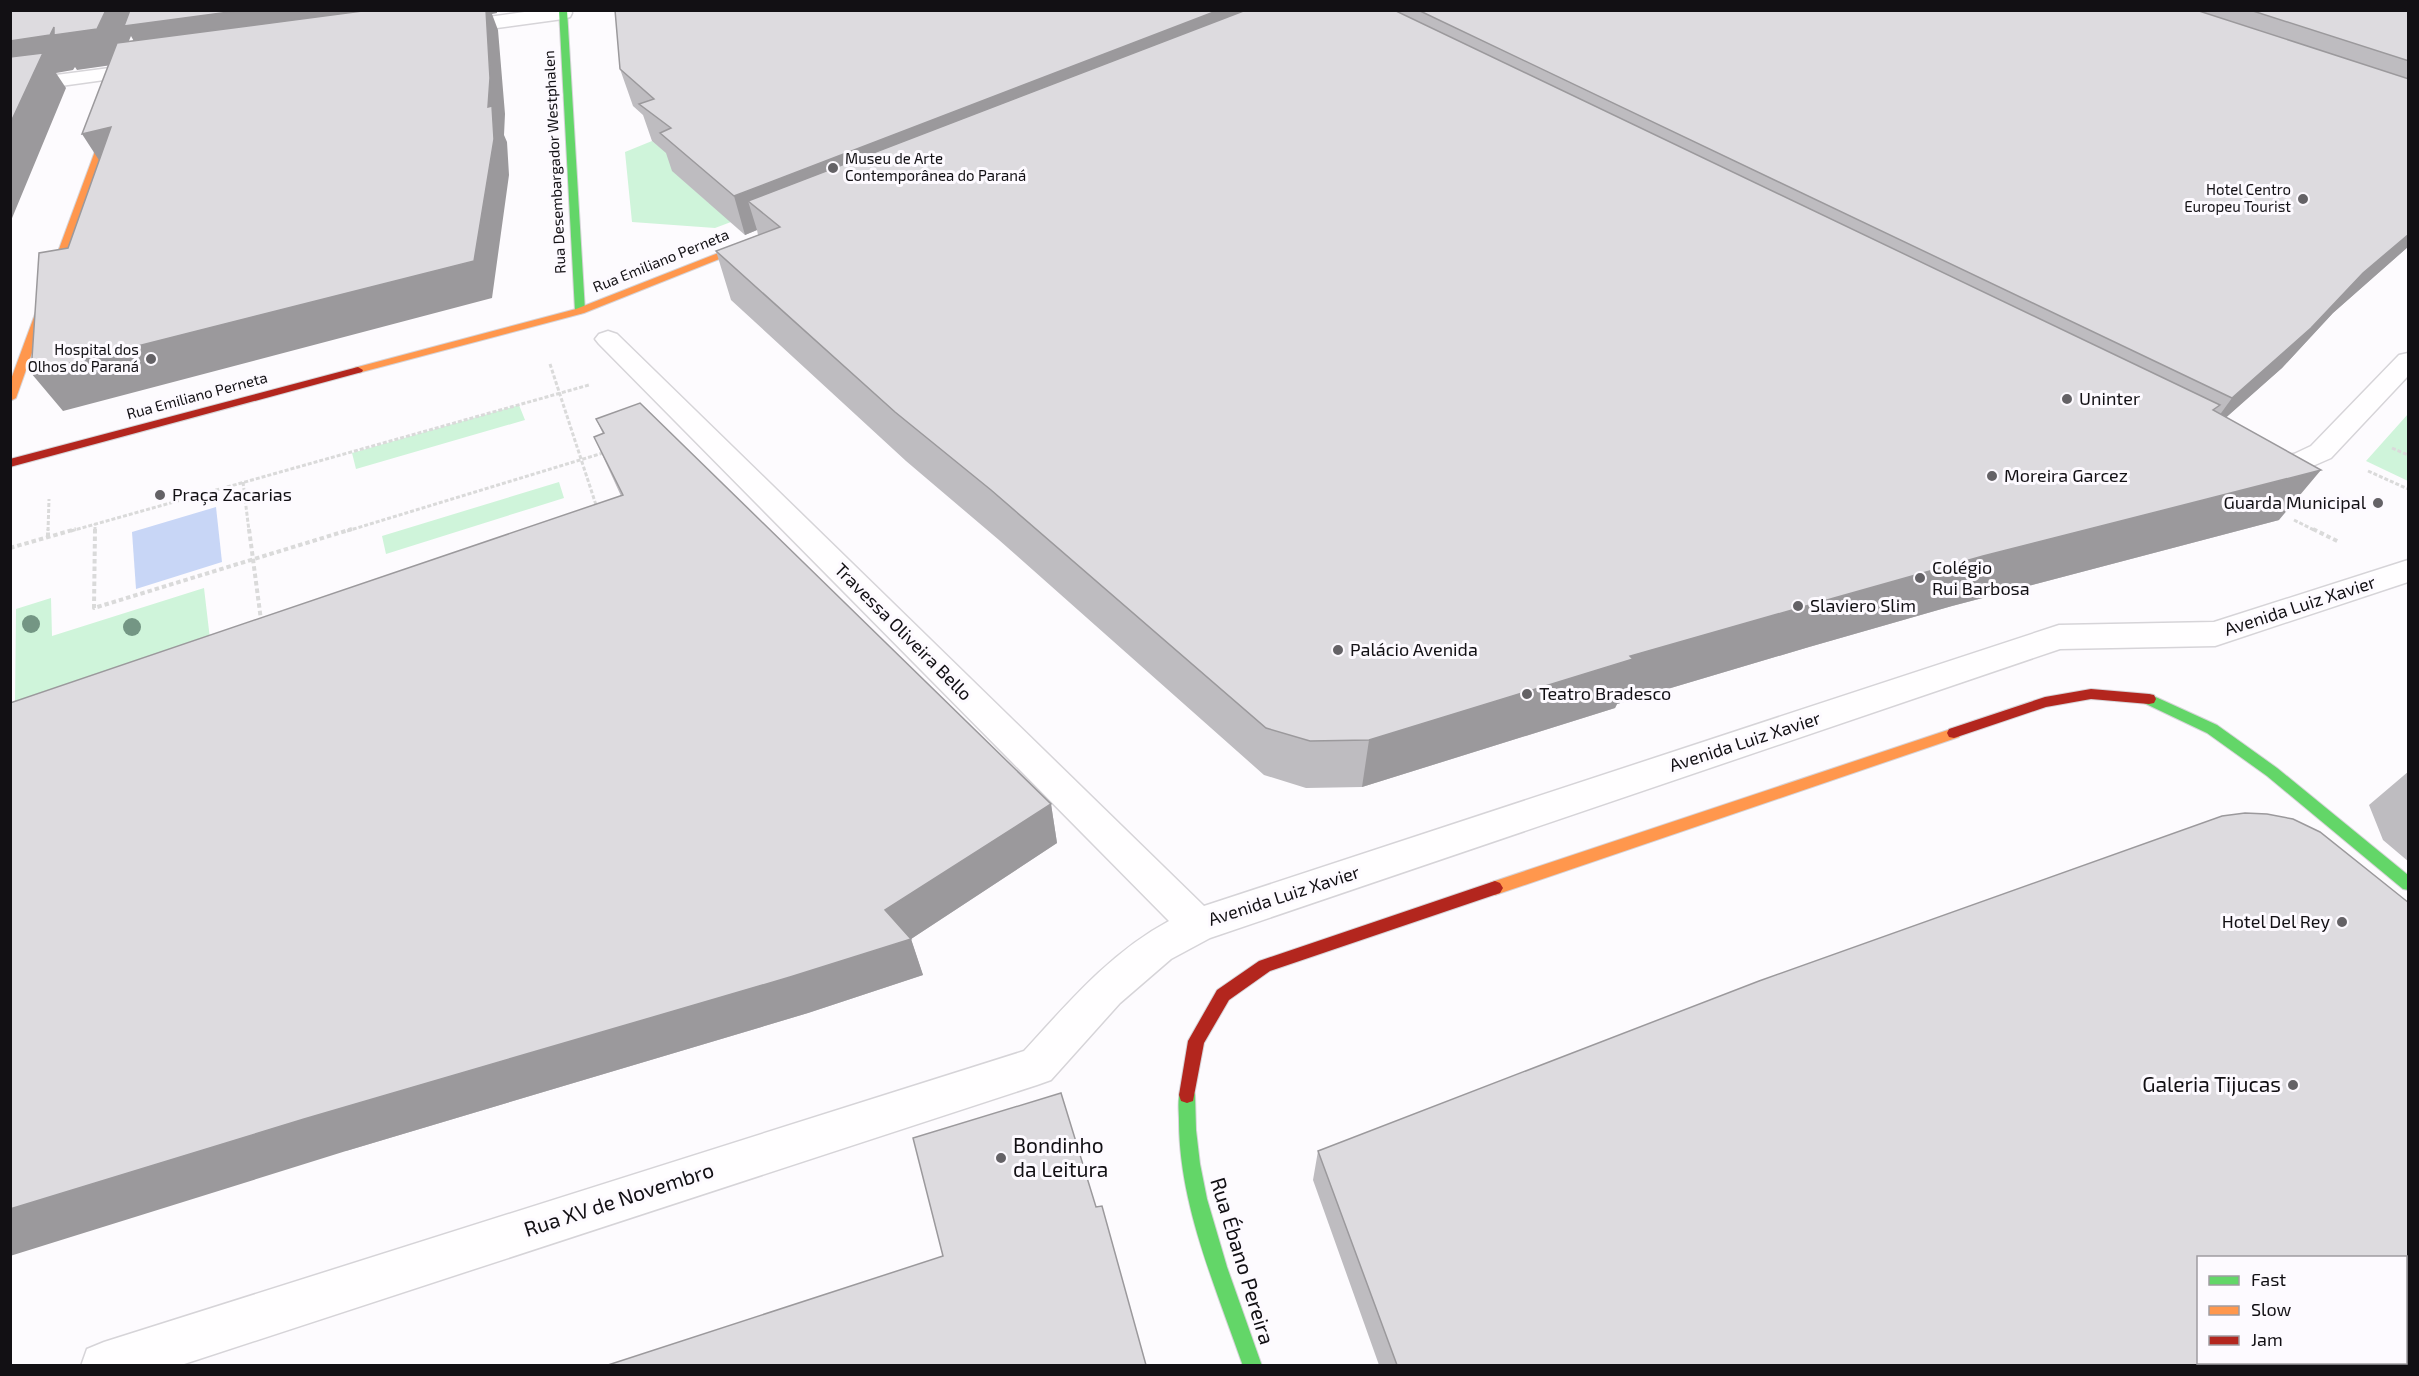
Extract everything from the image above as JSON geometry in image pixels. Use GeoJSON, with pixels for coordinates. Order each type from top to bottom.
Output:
{"type":"FeatureCollection","features":[{"type":"Feature","properties":{"kind":"street"},"geometry":{"type":"LineString","coordinates":[[438,29],[563,12]]}},
{"type":"Feature","properties":{"kind":"street","name":"Rua Desembargador Westphalen"},"geometry":{"type":"LineString","coordinates":[[563,12],[580,311]]}},
{"type":"Feature","properties":{"kind":"street"},"geometry":{"type":"LineString","coordinates":[[10,87],[125,80],[171,66]]}},
{"type":"Feature","properties":{"kind":"street"},"geometry":{"type":"LineString","coordinates":[[10,398],[125,80]]}},
{"type":"Feature","properties":{"kind":"street","name":"Rua Emiliano Perneta"},"geometry":{"type":"LineString","coordinates":[[10,463],[580,311],[767,237]]}},
{"type":"Feature","properties":{"kind":"street","name":"Travessa Oliveira Bello"},"geometry":{"type":"LineString","coordinates":[[608,339],[1198,925]]}},
{"type":"Feature","properties":{"kind":"street"},"geometry":{"type":"LineString","coordinates":[[2250,464],[2299,463],[2321,452],[2409,361]]}},
{"type":"Feature","properties":{"kind":"street","name":"Avenida Luiz Xavier"},"geometry":{"type":"LineString","coordinates":[[1106,990],[1157,947],[1198,925],[2059,637],[2215,634],[2406,573]]}},
{"type":"Feature","properties":{"kind":"street","name":"Rua Ébano Pereira"},"geometry":{"type":"LineString","coordinates":[[1253,1365],[1202,1218],[1190,1156],[1187,1097],[1197,1041],[1223,995],[1265,966],[2045,702],[2091,694],[2151,699],[2212,729],[2247,754],[2409,884]]}},
{"type":"Feature","properties":{"kind":"street","name":"Rua XV de Novembro"},"geometry":{"type":"LineString","coordinates":[[104,1365],[1037,1066],[1106,990]]}},
{"type":"Feature","properties":{"kind":"path"},"geometry":{"type":"LineString","coordinates":[[548,360],[598,512]]}},
{"type":"Feature","properties":{"kind":"path"},"geometry":{"type":"LineString","coordinates":[[10,548],[642,372]]}},
{"type":"Feature","properties":{"kind":"path"},"geometry":{"type":"LineString","coordinates":[[95,524],[94,608],[581,459],[696,427]]}},
{"type":"Feature","properties":{"kind":"path"},"geometry":{"type":"LineString","coordinates":[[2389,446],[2409,455]]}},
{"type":"Feature","properties":{"kind":"path"},"geometry":{"type":"LineString","coordinates":[[2367,470],[2409,489]]}},
{"type":"Feature","properties":{"kind":"path"},"geometry":{"type":"LineString","coordinates":[[243,482],[262,627]]}},
{"type":"Feature","properties":{"kind":"green space"},"geometry":{"type":"Polygon","coordinates":[[[652,141],[684,166],[673,171],[709,203],[724,197],[747,216],[715,228],[632,222],[625,152],[652,141]]]}},
{"type":"Feature","properties":{"kind":"green space"},"geometry":{"type":"Polygon","coordinates":[[[519,405],[525,420],[356,469],[352,453],[519,405]]]}},
{"type":"Feature","properties":{"kind":"green space"},"geometry":{"type":"Polygon","coordinates":[[[2408,414],[2408,481],[2366,461],[2408,414]]]}},
{"type":"Feature","properties":{"kind":"green space"},"geometry":{"type":"Polygon","coordinates":[[[559,482],[564,498],[386,554],[382,536],[559,482]]]}},
{"type":"Feature","properties":{"kind":"green space"},"geometry":{"type":"Polygon","coordinates":[[[204,588],[210,639],[15,703],[16,609],[51,598],[52,636],[204,588]]]}},
{"type":"Feature","properties":{"kind":"water"},"geometry":{"type":"Polygon","coordinates":[[[216,507],[222,562],[136,589],[132,532],[216,507]]]}},
{"type":"Feature","properties":{"kind":"building"},"geometry":{"type":"Polygon","coordinates":[[[10,10],[106,10],[97,29],[54,35],[54,27],[50,35],[10,41],[10,10]]]}},
{"type":"Feature","properties":{"kind":"building"},"geometry":{"type":"Polygon","coordinates":[[[130,10],[244,10],[124,26],[130,10]]]}},
{"type":"Feature","properties":{"kind":"building"},"geometry":{"type":"Polygon","coordinates":[[[370,10],[486,10],[490,78],[488,107],[492,106],[494,139],[474,261],[31,373],[39,253],[68,248],[111,127],[82,134],[117,43],[370,10]]]}},
{"type":"Feature","properties":{"kind":"building"},"geometry":{"type":"Polygon","coordinates":[[[615,10],[1219,10],[734,196],[660,133],[671,128],[639,104],[654,99],[620,69],[615,10]]]}},
{"type":"Feature","properties":{"kind":"building"},"geometry":{"type":"Polygon","coordinates":[[[1246,10],[1394,10],[2220,405],[2213,410],[2321,470],[1983,556],[1834,598],[1630,656],[1633,659],[1369,740],[1310,741],[1266,728],[991,490],[895,412],[716,251],[780,227],[748,201],[1246,10]]]}},
{"type":"Feature","properties":{"kind":"building"},"geometry":{"type":"Polygon","coordinates":[[[1418,10],[2196,10],[2409,79],[2409,234],[2363,273],[2311,328],[2232,398],[1418,10]]]}},
{"type":"Feature","properties":{"kind":"building"},"geometry":{"type":"Polygon","coordinates":[[[2250,10],[2409,10],[2409,61],[2250,10]]]}},
{"type":"Feature","properties":{"kind":"building"},"geometry":{"type":"Polygon","coordinates":[[[43,53],[10,124],[10,57],[43,53]]]}},
{"type":"Feature","properties":{"kind":"building"},"geometry":{"type":"Polygon","coordinates":[[[640,403],[1051,804],[885,910],[911,939],[790,977],[304,1119],[10,1209],[10,703],[623,495],[594,437],[604,433],[596,419],[640,403]]]}},
{"type":"Feature","properties":{"kind":"building"},"geometry":{"type":"Polygon","coordinates":[[[2245,813],[2267,814],[2293,819],[2320,832],[2409,903],[2409,1365],[1397,1365],[1318,1151],[1759,981],[2222,816],[2245,813]]]}},
{"type":"Feature","properties":{"kind":"building"},"geometry":{"type":"Polygon","coordinates":[[[1061,1093],[1096,1207],[1102,1206],[1146,1365],[608,1365],[943,1256],[913,1138],[1061,1093]]]}},
{"type":"Feature","properties":{"kind":"traffic: fast"},"geometry":{"type":"LineString","coordinates":[[563,10],[580,311]]}},
{"type":"Feature","properties":{"kind":"traffic: fast"},"geometry":{"type":"LineString","coordinates":[[2149,699],[2212,729],[2272,772],[2408,884]]}},
{"type":"Feature","properties":{"kind":"traffic: fast"},"geometry":{"type":"LineString","coordinates":[[1187,1095],[1187,1130],[1198,1199],[1218,1267],[1253,1366]]}},
{"type":"Feature","properties":{"kind":"traffic: slow"},"geometry":{"type":"LineString","coordinates":[[10,398],[112,116]]}},
{"type":"Feature","properties":{"kind":"traffic: slow"},"geometry":{"type":"LineString","coordinates":[[358,370],[580,311],[759,240]]}},
{"type":"Feature","properties":{"kind":"traffic: slow"},"geometry":{"type":"LineString","coordinates":[[1495,888],[1954,733]]}},
{"type":"Feature","properties":{"kind":"traffic: jam"},"geometry":{"type":"LineString","coordinates":[[10,463],[358,370]]}},
{"type":"Feature","properties":{"kind":"traffic: jam"},"geometry":{"type":"LineString","coordinates":[[1954,733],[2045,702],[2091,694],[2149,699]]}},
{"type":"Feature","properties":{"kind":"traffic: jam"},"geometry":{"type":"LineString","coordinates":[[1187,1095],[1196,1041],[1223,995],[1265,966],[1495,888]]}},
{"type":"Feature","properties":{"kind":"place","name":"Museu de Arte Contemporânea do Paraná"},"geometry":{"type":"Point","coordinates":[833,168]}},
{"type":"Feature","properties":{"kind":"place","name":"Hotel Centro Europeu Tourist"},"geometry":{"type":"Point","coordinates":[2303,199]}},
{"type":"Feature","properties":{"kind":"place","name":"Hospital dos Olhos do Paraná"},"geometry":{"type":"Point","coordinates":[151,359]}},
{"type":"Feature","properties":{"kind":"place","name":"Uninter"},"geometry":{"type":"Point","coordinates":[2067,399]}},
{"type":"Feature","properties":{"kind":"place","name":"Moreira Garcez"},"geometry":{"type":"Point","coordinates":[1992,476]}},
{"type":"Feature","properties":{"kind":"place","name":"Praça Zacarias"},"geometry":{"type":"Point","coordinates":[160,495]}},
{"type":"Feature","properties":{"kind":"place","name":"Guarda Municipal"},"geometry":{"type":"Point","coordinates":[2378,503]}},
{"type":"Feature","properties":{"kind":"place","name":"Colégio Rui Barbosa"},"geometry":{"type":"Point","coordinates":[1920,578]}},
{"type":"Feature","properties":{"kind":"place","name":"Slaviero Slim"},"geometry":{"type":"Point","coordinates":[1798,606]}},
{"type":"Feature","properties":{"kind":"place","name":"Palácio Avenida"},"geometry":{"type":"Point","coordinates":[1338,650]}},
{"type":"Feature","properties":{"kind":"place","name":"Teatro Bradesco"},"geometry":{"type":"Point","coordinates":[1527,694]}},
{"type":"Feature","properties":{"kind":"place","name":"Hotel Del Rey"},"geometry":{"type":"Point","coordinates":[2342,922]}},
{"type":"Feature","properties":{"kind":"place","name":"Galeria Tijucas"},"geometry":{"type":"Point","coordinates":[2293,1085]}},
{"type":"Feature","properties":{"kind":"place","name":"Bondinho da Leitura"},"geometry":{"type":"Point","coordinates":[1001,1158]}}]}
